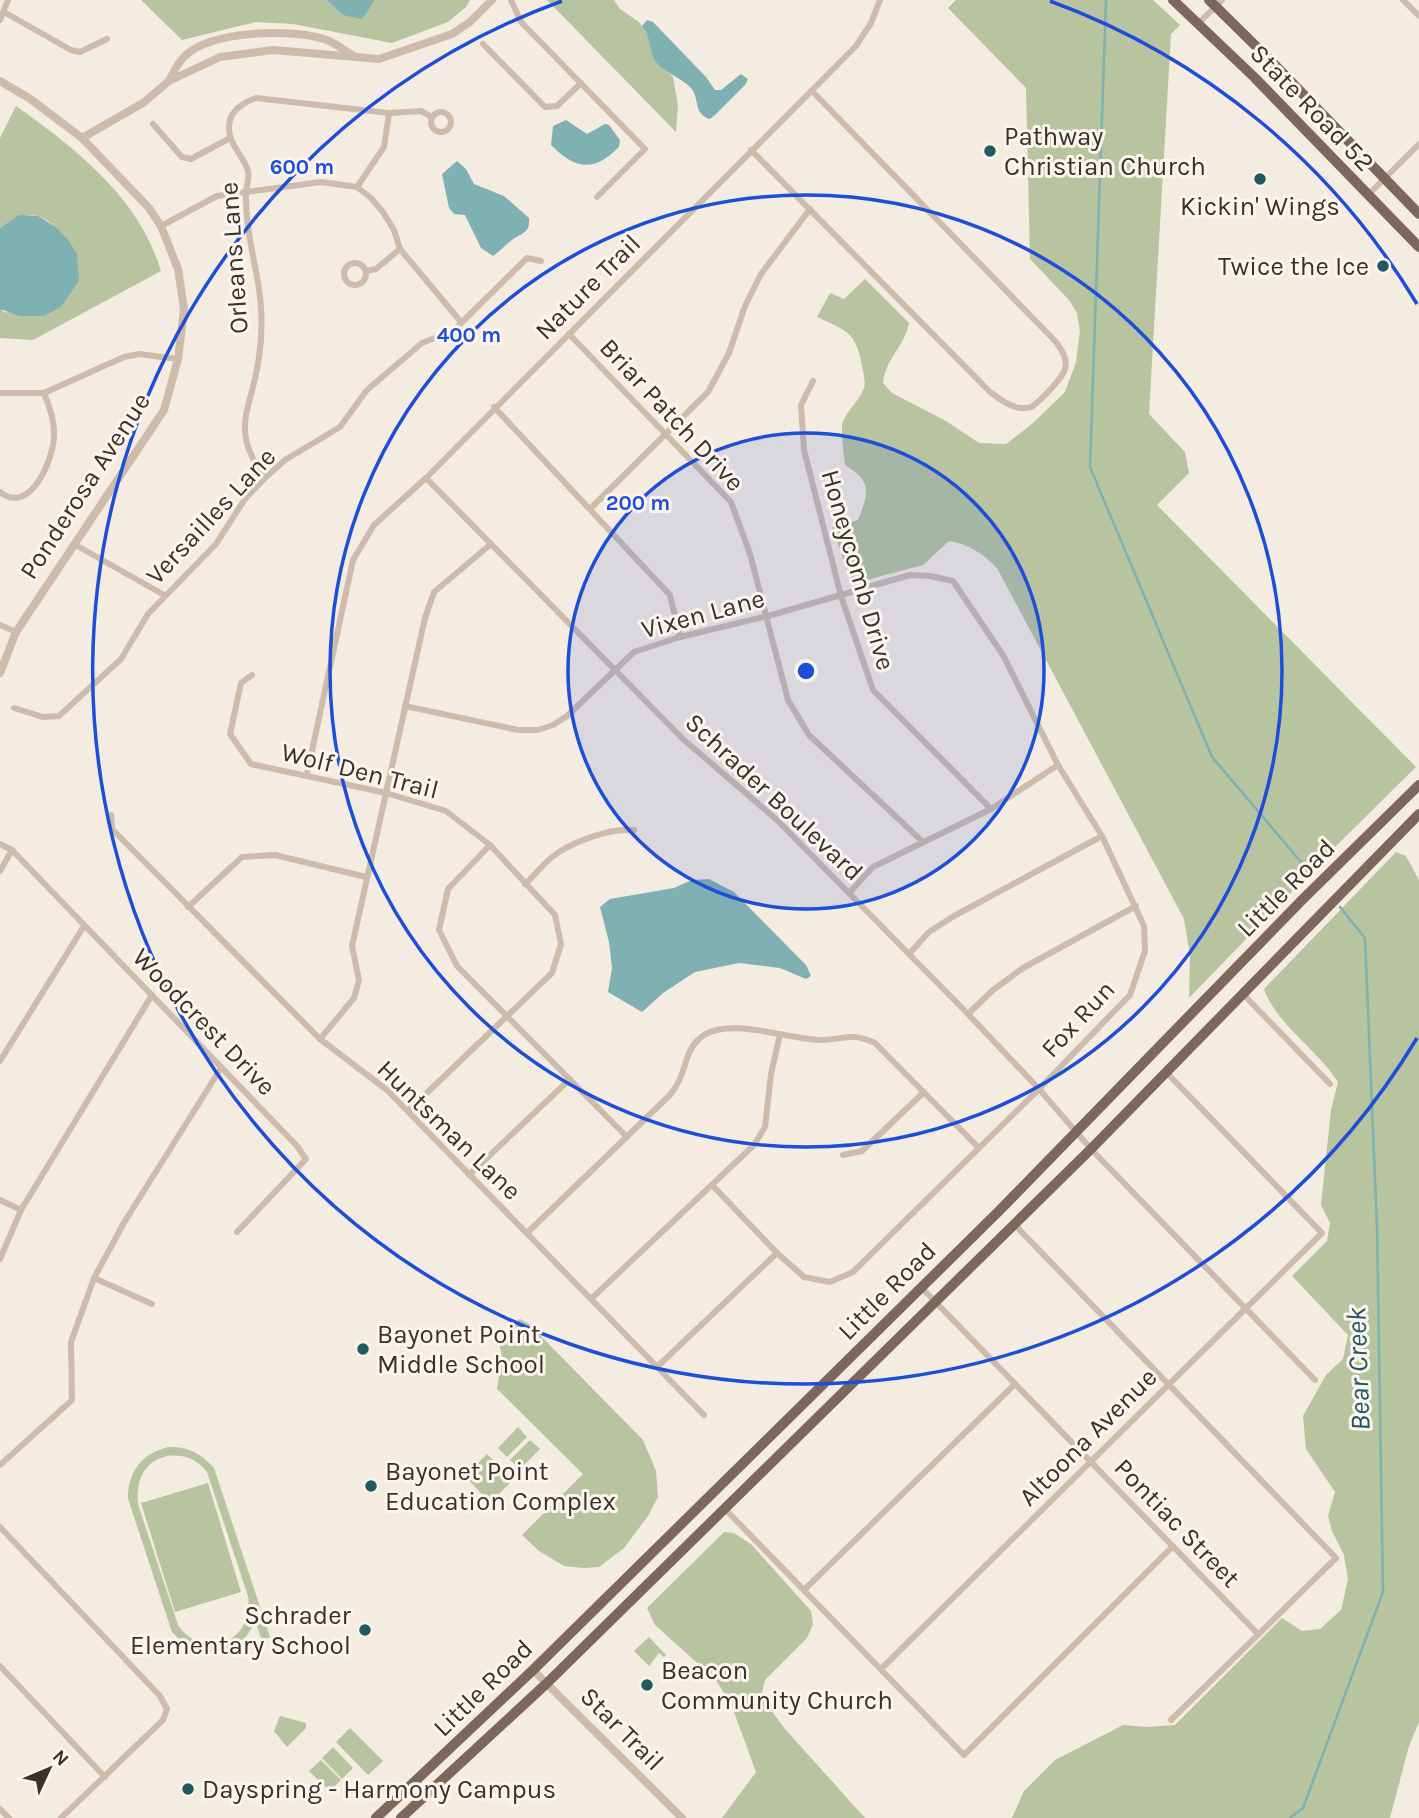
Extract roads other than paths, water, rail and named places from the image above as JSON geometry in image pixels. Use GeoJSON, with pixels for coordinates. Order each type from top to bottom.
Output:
{"type":"FeatureCollection","features":[{"type":"Feature","properties":{"kind":"main road","name":"State Road 52"},"geometry":{"type":"LineString","coordinates":[[1173,0],[1199,23],[1419,247]]}},
{"type":"Feature","properties":{"kind":"main road","name":"State Road 52"},"geometry":{"type":"LineString","coordinates":[[1215,2],[1419,214]]}},
{"type":"Feature","properties":{"kind":"main road","name":"Little Road"},"geometry":{"type":"LineString","coordinates":[[376,1818],[533,1670],[921,1287],[1419,785]]}},
{"type":"Feature","properties":{"kind":"main road","name":"Little Road"},"geometry":{"type":"LineString","coordinates":[[401,1818],[546,1684],[1091,1149],[1419,814]]}},
{"type":"Feature","properties":{"kind":"street"},"geometry":{"type":"LineString","coordinates":[[0,20],[8,0]]}},
{"type":"Feature","properties":{"kind":"street"},"geometry":{"type":"LineString","coordinates":[[82,138],[143,103],[169,81],[220,57],[272,50],[379,59],[452,34],[470,22],[492,0]]}},
{"type":"Feature","properties":{"kind":"street"},"geometry":{"type":"LineString","coordinates":[[510,0],[522,22],[645,149],[597,197]]}},
{"type":"Feature","properties":{"kind":"street","name":"Nature Trail"},"geometry":{"type":"LineString","coordinates":[[307,774],[353,559],[374,525],[426,478],[856,46],[871,23],[880,0]]}},
{"type":"Feature","properties":{"kind":"street"},"geometry":{"type":"LineString","coordinates":[[1403,0],[1419,16]]}},
{"type":"Feature","properties":{"kind":"street"},"geometry":{"type":"LineString","coordinates":[[1199,23],[1215,2]]}},
{"type":"Feature","properties":{"kind":"street"},"geometry":{"type":"LineString","coordinates":[[4,12],[71,50],[80,52],[107,39]]}},
{"type":"Feature","properties":{"kind":"street"},"geometry":{"type":"LineString","coordinates":[[169,81],[185,56],[203,45],[236,36],[287,33],[327,40],[355,57]]}},
{"type":"Feature","properties":{"kind":"street"},"geometry":{"type":"LineString","coordinates":[[483,44],[545,107],[557,106],[581,83]]}},
{"type":"Feature","properties":{"kind":"street","name":"Ponderosa Avenue"},"geometry":{"type":"LineString","coordinates":[[0,82],[29,98],[82,138],[149,208],[161,226],[178,269],[184,309],[178,359],[164,410],[16,632],[0,673]]}},
{"type":"Feature","properties":{"kind":"street"},"geometry":{"type":"LineString","coordinates":[[751,150],[990,392],[1017,407],[1031,407],[1048,392],[1065,370],[1065,356],[1057,343],[812,91]]}},
{"type":"Feature","properties":{"kind":"street"},"geometry":{"type":"LineString","coordinates":[[153,124],[181,157],[191,159],[230,138],[232,114],[243,103],[256,98],[389,113],[421,111],[432,117]]}},
{"type":"Feature","properties":{"kind":"street"},"geometry":{"type":"LineString","coordinates":[[357,187],[384,147],[389,113]]}},
{"type":"Feature","properties":{"kind":"street","name":"Orleans Lane"},"geometry":{"type":"LineString","coordinates":[[230,138],[247,169],[249,182],[245,194],[261,322],[259,356],[243,424],[246,444],[253,461],[265,478]]}},
{"type":"Feature","properties":{"kind":"street"},"geometry":{"type":"LineString","coordinates":[[1368,195],[1419,144]]}},
{"type":"Feature","properties":{"kind":"street"},"geometry":{"type":"LineString","coordinates":[[161,226],[217,196],[321,182],[357,187],[383,212],[394,230],[400,249],[461,322]]}},
{"type":"Feature","properties":{"kind":"street"},"geometry":{"type":"LineString","coordinates":[[591,508],[708,392],[729,353],[745,306],[761,274],[810,209]]}},
{"type":"Feature","properties":{"kind":"street"},"geometry":{"type":"LineString","coordinates":[[366,271],[376,269],[400,249]]}},
{"type":"Feature","properties":{"kind":"street","name":"Versailles Lane"},"geometry":{"type":"LineString","coordinates":[[14,708],[43,718],[59,716],[121,659],[148,614],[216,544],[245,499],[265,478],[285,460],[340,427],[367,390],[422,343],[453,331],[527,258],[541,261]]}},
{"type":"Feature","properties":{"kind":"street","name":"Briar Patch Drive"},"geometry":{"type":"LineString","coordinates":[[569,334],[731,502],[768,616],[788,700],[808,736],[923,842]]}},
{"type":"Feature","properties":{"kind":"street"},"geometry":{"type":"LineString","coordinates":[[0,393],[44,393],[124,357],[139,354],[178,359]]}},
{"type":"Feature","properties":{"kind":"street","name":"Honeycomb Drive"},"geometry":{"type":"LineString","coordinates":[[813,381],[801,405],[804,450],[841,596],[873,690],[991,809]]}},
{"type":"Feature","properties":{"kind":"street"},"geometry":{"type":"LineString","coordinates":[[0,492],[14,499],[24,496],[46,469],[54,446],[54,430],[44,393]]}},
{"type":"Feature","properties":{"kind":"street"},"geometry":{"type":"LineString","coordinates":[[494,407],[670,595],[680,637]]}},
{"type":"Feature","properties":{"kind":"street","name":"Schrader Boulevard"},"geometry":{"type":"LineString","coordinates":[[426,478],[683,739],[778,820],[968,1014],[1078,1131],[1091,1149],[1315,1380]]}},
{"type":"Feature","properties":{"kind":"street","name":"Versailles Lane"},"geometry":{"type":"LineString","coordinates":[[74,544],[164,595]]}},
{"type":"Feature","properties":{"kind":"street"},"geometry":{"type":"LineString","coordinates":[[320,1039],[354,998],[359,980],[352,946],[425,618],[434,592],[491,544]]}},
{"type":"Feature","properties":{"kind":"street","name":"Vixen Lane"},"geometry":{"type":"LineString","coordinates":[[405,706],[518,730],[538,730],[567,716],[635,652],[680,637],[768,616],[909,575],[953,581]]}},
{"type":"Feature","properties":{"kind":"street","name":"Fox Run"},"geometry":{"type":"LineString","coordinates":[[712,1185],[777,1253],[804,1277],[830,1282],[853,1272],[1039,1089],[1130,995],[1145,951],[1144,926],[1136,906],[1101,836],[1058,765],[1003,655],[953,581]]}},
{"type":"Feature","properties":{"kind":"street"},"geometry":{"type":"LineString","coordinates":[[0,625],[16,632]]}},
{"type":"Feature","properties":{"kind":"street","name":"Wolf Den Trail"},"geometry":{"type":"LineString","coordinates":[[251,675],[241,683],[230,734],[251,764],[386,793],[446,811],[490,845],[555,915],[561,944],[552,973],[408,1111]]}},
{"type":"Feature","properties":{"kind":"street"},"geometry":{"type":"LineString","coordinates":[[849,893],[873,867],[991,809],[1058,765]]}},
{"type":"Feature","properties":{"kind":"street","name":"Huntsman Lane"},"geometry":{"type":"LineString","coordinates":[[111,815],[112,829],[188,907],[320,1039],[387,1090],[704,1415]]}},
{"type":"Feature","properties":{"kind":"street"},"geometry":{"type":"LineString","coordinates":[[525,884],[554,856],[574,846],[619,829],[634,830]]}},
{"type":"Feature","properties":{"kind":"street"},"geometry":{"type":"LineString","coordinates":[[909,954],[929,932],[954,916],[1101,836]]}},
{"type":"Feature","properties":{"kind":"street","name":"Woodcrest Drive"},"geometry":{"type":"LineString","coordinates":[[0,844],[12,850],[297,1146],[306,1159],[237,1231]]}},
{"type":"Feature","properties":{"kind":"street"},"geometry":{"type":"LineString","coordinates":[[490,845],[448,889],[439,930],[457,966],[627,1137]]}},
{"type":"Feature","properties":{"kind":"street"},"geometry":{"type":"LineString","coordinates":[[0,871],[12,850]]}},
{"type":"Feature","properties":{"kind":"street"},"geometry":{"type":"LineString","coordinates":[[188,907],[242,857],[275,855],[366,877]]}},
{"type":"Feature","properties":{"kind":"street"},"geometry":{"type":"LineString","coordinates":[[968,1014],[993,990],[1023,968],[1136,906]]}},
{"type":"Feature","properties":{"kind":"street"},"geometry":{"type":"LineString","coordinates":[[0,1061],[83,926]]}},
{"type":"Feature","properties":{"kind":"street"},"geometry":{"type":"LineString","coordinates":[[1242,993],[1330,1084]]}},
{"type":"Feature","properties":{"kind":"street"},"geometry":{"type":"LineString","coordinates":[[0,1259],[21,1210],[152,995]]}},
{"type":"Feature","properties":{"kind":"street"},"geometry":{"type":"LineString","coordinates":[[527,1233],[670,1095],[681,1078],[688,1053],[701,1037],[717,1030],[736,1029],[822,1040],[844,1036],[863,1038],[875,1043],[978,1147]]}},
{"type":"Feature","properties":{"kind":"street"},"geometry":{"type":"LineString","coordinates":[[592,1298],[754,1145],[765,1128],[771,1074],[780,1034]]}},
{"type":"Feature","properties":{"kind":"street"},"geometry":{"type":"LineString","coordinates":[[0,1465],[72,1400],[71,1342],[94,1278],[125,1221],[221,1068]]}},
{"type":"Feature","properties":{"kind":"street","name":"Altoona Avenue"},"geometry":{"type":"LineString","coordinates":[[881,1669],[1322,1233],[1166,1072]]}},
{"type":"Feature","properties":{"kind":"street"},"geometry":{"type":"LineString","coordinates":[[469,1175],[570,1079]]}},
{"type":"Feature","properties":{"kind":"street"},"geometry":{"type":"LineString","coordinates":[[843,1155],[862,1151],[924,1092]]}},
{"type":"Feature","properties":{"kind":"street"},"geometry":{"type":"LineString","coordinates":[[0,1200],[21,1210]]}},
{"type":"Feature","properties":{"kind":"street"},"geometry":{"type":"LineString","coordinates":[[1014,1224],[1336,1558],[1171,1720]]}},
{"type":"Feature","properties":{"kind":"street"},"geometry":{"type":"LineString","coordinates":[[658,1366],[777,1253]]}},
{"type":"Feature","properties":{"kind":"street"},"geometry":{"type":"LineString","coordinates":[[94,1278],[152,1304]]}},
{"type":"Feature","properties":{"kind":"street","name":"Pontiac Street"},"geometry":{"type":"LineString","coordinates":[[921,1287],[1258,1634]]}},
{"type":"Feature","properties":{"kind":"street"},"geometry":{"type":"LineString","coordinates":[[804,1590],[1015,1384]]}},
{"type":"Feature","properties":{"kind":"street"},"geometry":{"type":"LineString","coordinates":[[725,1509],[964,1755],[1173,1546]]}},
{"type":"Feature","properties":{"kind":"street"},"geometry":{"type":"LineString","coordinates":[[0,1528],[160,1696],[167,1709],[163,1720],[61,1818]]}},
{"type":"Feature","properties":{"kind":"street"},"geometry":{"type":"LineString","coordinates":[[0,1666],[105,1776]]}},
{"type":"Feature","properties":{"kind":"street","name":"Star Trail"},"geometry":{"type":"LineString","coordinates":[[533,1670],[682,1818]]}},
{"type":"Feature","properties":{"kind":"street"},"geometry":{"type":"LineString","coordinates":[[0,1809],[9,1818]]}},
{"type":"Feature","properties":{"kind":"water"},"geometry":{"type":"Polygon","coordinates":[[[327,0],[374,0],[361,19],[343,15],[327,0]]]}},
{"type":"Feature","properties":{"kind":"water"},"geometry":{"type":"Polygon","coordinates":[[[647,20],[653,22],[706,77],[715,90],[721,90],[741,74],[748,79],[745,85],[710,119],[705,117],[699,110],[691,88],[660,66],[653,57],[642,26],[647,20]]]}},
{"type":"Feature","properties":{"kind":"water"},"geometry":{"type":"Polygon","coordinates":[[[566,120],[587,134],[605,124],[609,125],[620,140],[619,147],[601,161],[592,164],[584,165],[568,159],[551,145],[553,126],[566,120]]]}},
{"type":"Feature","properties":{"kind":"water"},"geometry":{"type":"Polygon","coordinates":[[[457,161],[466,169],[474,184],[504,196],[529,218],[525,232],[493,256],[481,248],[465,215],[454,214],[449,208],[442,174],[457,161]]]}},
{"type":"Feature","properties":{"kind":"water"},"geometry":{"type":"Polygon","coordinates":[[[19,215],[38,216],[56,227],[77,254],[79,281],[61,307],[44,316],[20,316],[0,309],[0,228],[19,215]]]}},
{"type":"Feature","properties":{"kind":"water"},"geometry":{"type":"Polygon","coordinates":[[[709,879],[734,892],[806,965],[811,976],[806,979],[780,968],[739,963],[695,972],[663,993],[642,1012],[608,992],[612,968],[600,907],[610,899],[674,888],[692,880],[709,879]]]}},
{"type":"Feature","properties":{"kind":"waterway"},"geometry":{"type":"LineString","coordinates":[[1106,0],[1090,467],[1212,757],[1312,875]]}},
{"type":"Feature","properties":{"kind":"waterway","name":"Bear Creek"},"geometry":{"type":"LineString","coordinates":[[1290,1818],[1303,1808],[1383,1592],[1377,1227],[1365,938],[1340,907]]}},
{"type":"Feature","properties":{"kind":"place","name":"Pathway Christian Church"},"geometry":{"type":"Point","coordinates":[990,151]}},
{"type":"Feature","properties":{"kind":"place","name":"Kickin' Wings"},"geometry":{"type":"Point","coordinates":[1260,179]}},
{"type":"Feature","properties":{"kind":"place","name":"Twice the Ice"},"geometry":{"type":"Point","coordinates":[1383,266]}},
{"type":"Feature","properties":{"kind":"place","name":"Bayonet Point Middle School"},"geometry":{"type":"Point","coordinates":[363,1349]}},
{"type":"Feature","properties":{"kind":"place","name":"Bayonet Point Education Complex"},"geometry":{"type":"Point","coordinates":[371,1486]}},
{"type":"Feature","properties":{"kind":"place","name":"Schrader Elementary School"},"geometry":{"type":"Point","coordinates":[365,1630]}},
{"type":"Feature","properties":{"kind":"place","name":"Beacon Community Church"},"geometry":{"type":"Point","coordinates":[647,1685]}},
{"type":"Feature","properties":{"kind":"place","name":"Dayspring - Harmony Campus"},"geometry":{"type":"Point","coordinates":[188,1789]}}]}
